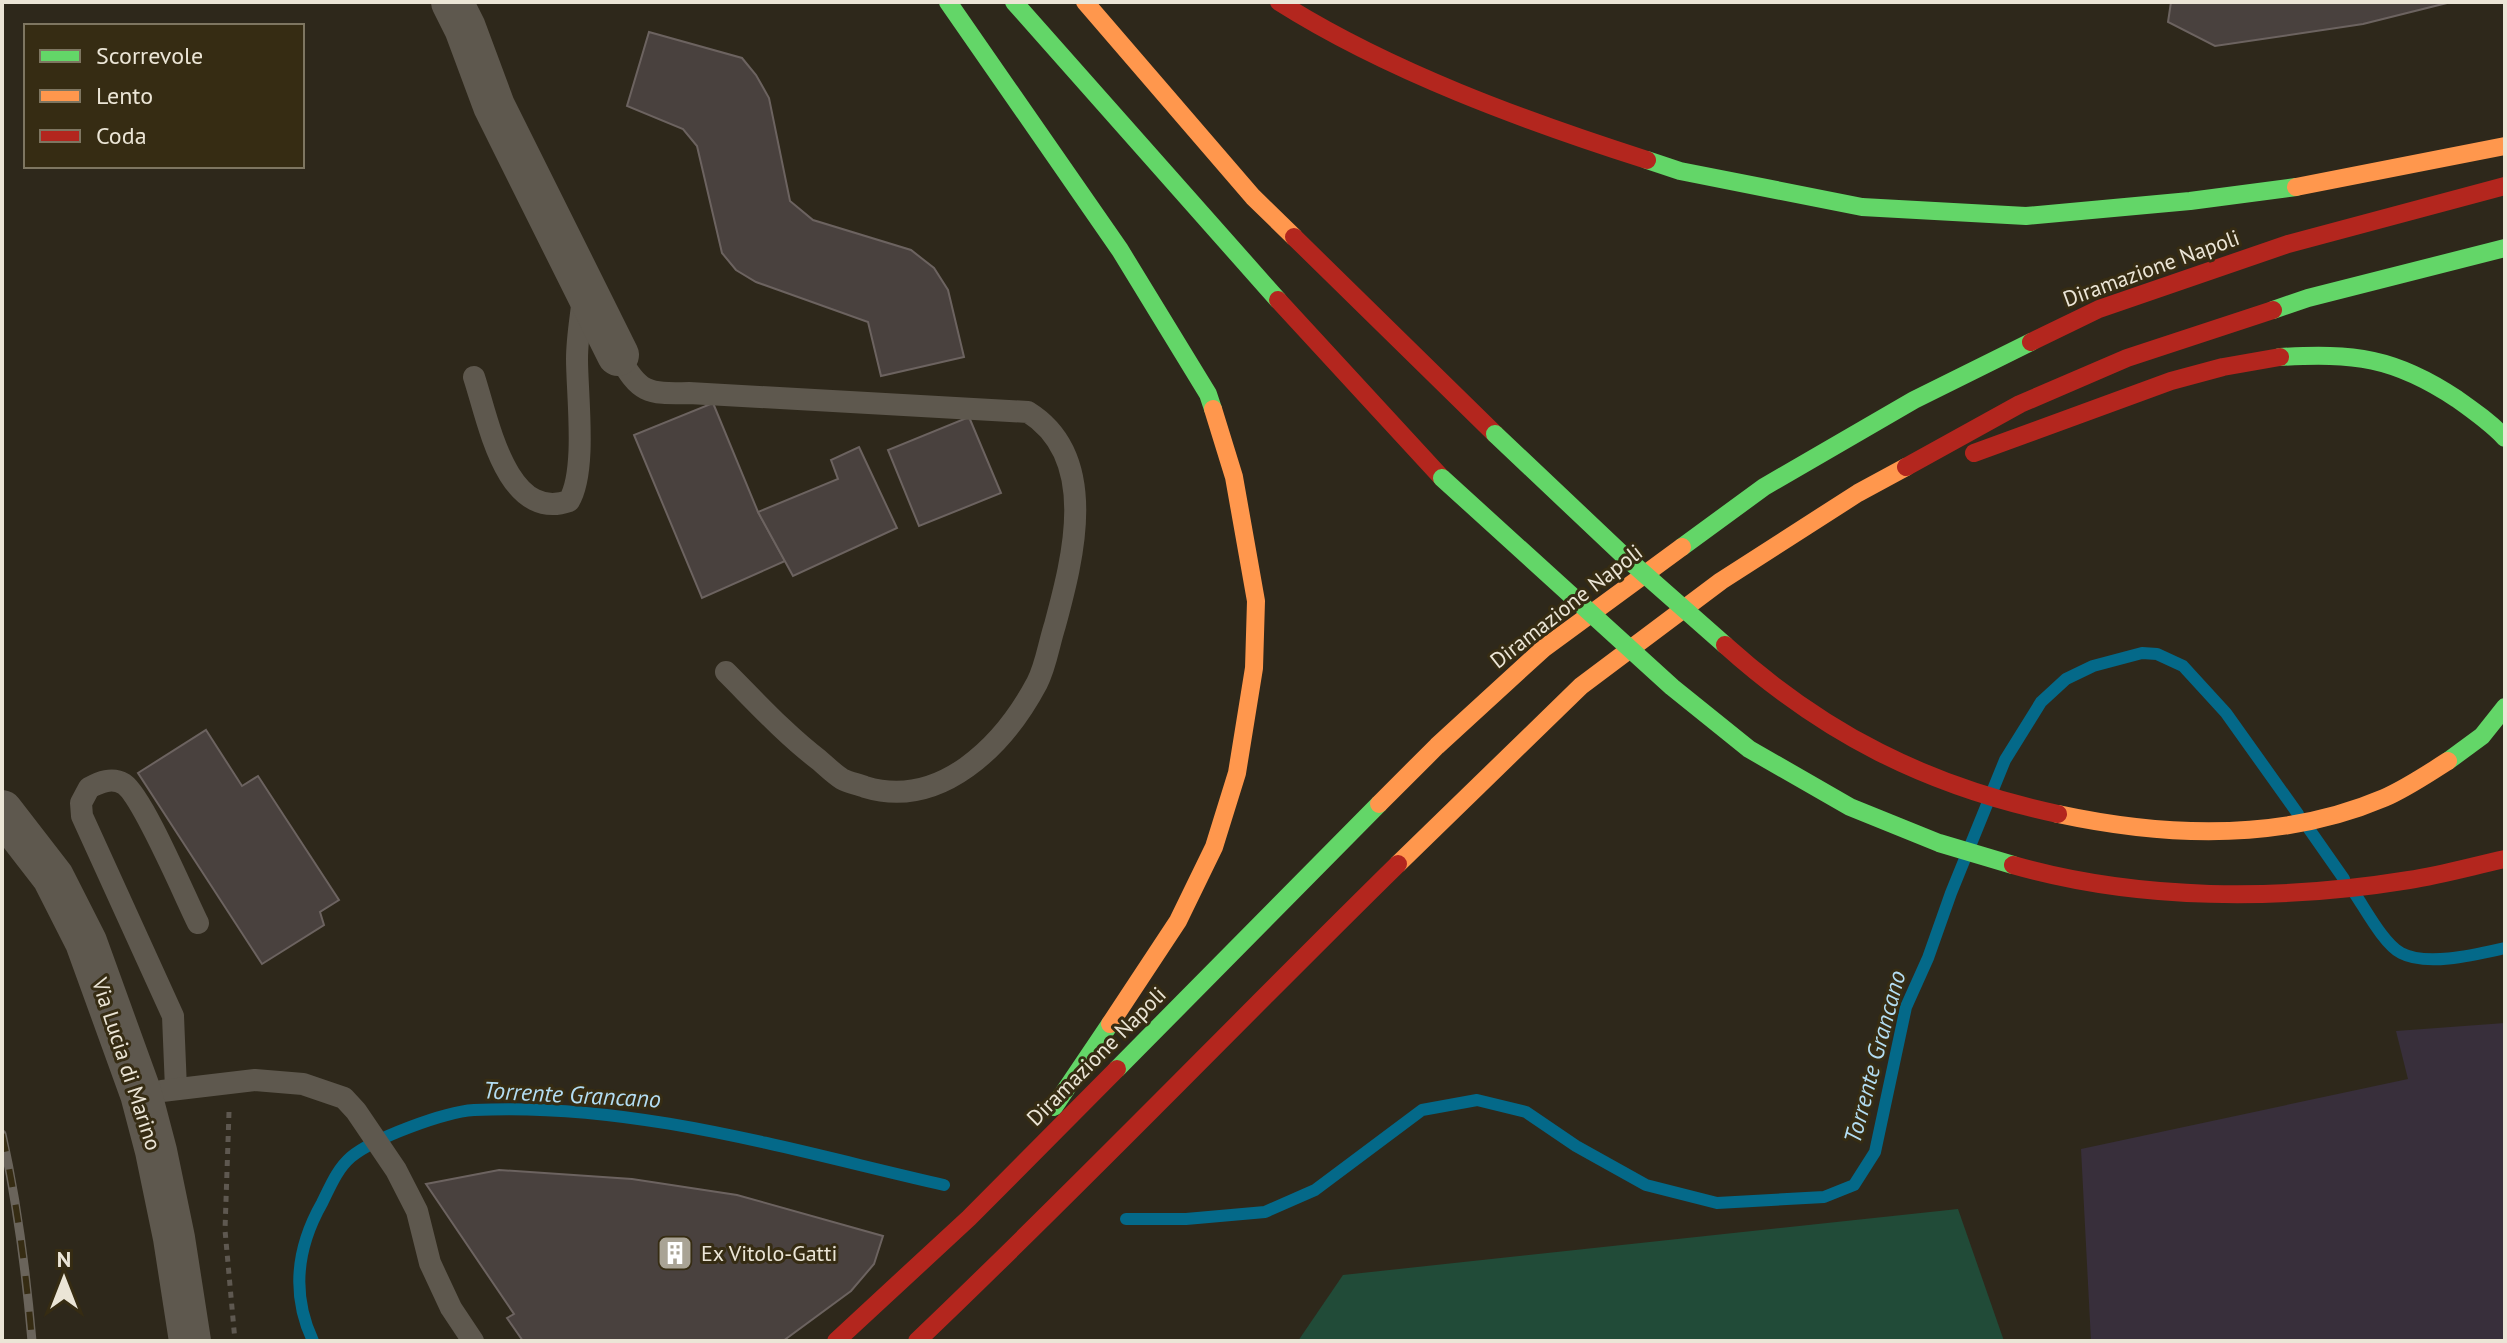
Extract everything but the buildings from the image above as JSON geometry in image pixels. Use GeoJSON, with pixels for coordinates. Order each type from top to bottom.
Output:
{"type":"FeatureCollection","features":[{"type":"Feature","properties":{"kind":"highway"},"geometry":{"type":"LineString","coordinates":[[948,2],[1120,250],[1174,333],[1208,394],[1234,477],[1256,601],[1254,668],[1237,773],[1214,847],[1178,921],[1091,1049],[1013,1174]]}},
{"type":"Feature","properties":{"kind":"highway"},"geometry":{"type":"LineString","coordinates":[[1014,2],[1316,343],[1442,478],[1603,627],[1720,728],[1765,759],[1835,798],[1928,840],[2007,866],[2133,890],[2185,894],[2284,894],[2369,888],[2461,871],[2505,859]]}},
{"type":"Feature","properties":{"kind":"highway"},"geometry":{"type":"LineString","coordinates":[[1085,2],[1253,197],[1495,434],[1665,593],[1767,682],[1863,745],[1919,770],[2028,807],[2161,829],[2221,832],[2307,822],[2377,801],[2448,761],[2482,736],[2505,707]]}},
{"type":"Feature","properties":{"kind":"highway"},"geometry":{"type":"LineString","coordinates":[[1279,2],[1323,30],[1379,56],[1464,94],[1572,136],[1680,171],[1862,207],[2026,216],[2190,201],[2310,185],[2505,146]]}},
{"type":"Feature","properties":{"kind":"highway","name":"Diramazione Napoli"},"geometry":{"type":"LineString","coordinates":[[836,1341],[1013,1174],[1437,746],[1543,649],[1764,487],[1914,400],[2099,309],[2288,244],[2505,186]]}},
{"type":"Feature","properties":{"kind":"highway"},"geometry":{"type":"LineString","coordinates":[[917,1341],[1018,1245],[1266,993],[1581,686],[1721,581],[1858,493],[2020,404],[2127,358],[2308,298],[2505,248]]}},
{"type":"Feature","properties":{"kind":"highway"},"geometry":{"type":"LineString","coordinates":[[1858,493],[2029,434],[2137,391],[2255,359],[2334,355],[2379,361],[2414,373],[2441,389],[2476,412],[2505,438]]}},
{"type":"Feature","properties":{"kind":"street"},"geometry":{"type":"LineString","coordinates":[[452,2],[494,106],[618,355]]}},
{"type":"Feature","properties":{"kind":"street","name":"Via Lucia di Marino"},"geometry":{"type":"LineString","coordinates":[[2,811],[53,877],[158,1091],[156,1151],[190,1341]]}},
{"type":"Feature","properties":{"kind":"lane"},"geometry":{"type":"LineString","coordinates":[[474,377],[500,457],[516,486],[534,501],[556,505],[569,501],[576,489],[578,468],[577,354],[584,289]]}},
{"type":"Feature","properties":{"kind":"lane"},"geometry":{"type":"LineString","coordinates":[[618,355],[633,382],[661,394],[735,395],[1028,412],[1053,434],[1068,460],[1076,502],[1071,568],[1039,681],[1008,728],[966,770],[923,790],[887,793],[843,780],[797,743],[726,672]]}},
{"type":"Feature","properties":{"kind":"lane"},"geometry":{"type":"LineString","coordinates":[[198,923],[133,794],[125,785],[111,780],[89,788],[81,803],[82,816],[173,1016],[158,1091],[255,1080],[303,1084],[344,1098],[396,1170],[417,1211],[430,1263],[451,1308],[473,1341]]}},
{"type":"Feature","properties":{"kind":"path"},"geometry":{"type":"LineString","coordinates":[[230,1083],[225,1230],[235,1341]]}},
{"type":"Feature","properties":{"kind":"shaded area"},"geometry":{"type":"Polygon","coordinates":[[[2505,1023],[2505,1341],[2091,1341],[2081,1149],[2408,1079],[2396,1031],[2505,1023]]]}},
{"type":"Feature","properties":{"kind":"green space"},"geometry":{"type":"Polygon","coordinates":[[[1958,1209],[2004,1341],[1298,1341],[1343,1275],[1958,1209]]]}},
{"type":"Feature","properties":{"kind":"waterway","name":"Torrente Grancano"},"geometry":{"type":"LineString","coordinates":[[1126,1219],[1186,1219],[1265,1212],[1315,1190],[1422,1110],[1477,1100],[1526,1112],[1576,1146],[1646,1185],[1717,1203],[1824,1197],[1854,1185],[1875,1152],[1906,1007],[1928,958],[1951,893],[2005,760],[2041,702],[2066,679],[2093,666],[2142,653],[2157,654],[2183,666],[2226,713],[2298,814]]}},
{"type":"Feature","properties":{"kind":"waterway","name":"Torrente Grancano"},"geometry":{"type":"LineString","coordinates":[[2309,829],[2344,879]]}},
{"type":"Feature","properties":{"kind":"waterway","name":"Torrente Grancano"},"geometry":{"type":"LineString","coordinates":[[2355,894],[2388,942],[2401,953],[2412,957],[2453,958],[2505,948]]}},
{"type":"Feature","properties":{"kind":"waterway","name":"Torrente Grancano"},"geometry":{"type":"LineString","coordinates":[[313,1341],[302,1306],[302,1254],[334,1178],[351,1157],[392,1134],[461,1112],[534,1109],[652,1121],[711,1131],[944,1185]]}},
{"type":"Feature","properties":{"kind":"railway"},"geometry":{"type":"LineString","coordinates":[[2,1134],[20,1237],[32,1341]]}},
{"type":"Feature","properties":{"kind":"traffic: fast"},"geometry":{"type":"LineString","coordinates":[[948,2],[1120,250],[1208,394],[1213,409]]}},
{"type":"Feature","properties":{"kind":"traffic: fast"},"geometry":{"type":"LineString","coordinates":[[1014,2],[1278,300]]}},
{"type":"Feature","properties":{"kind":"traffic: fast"},"geometry":{"type":"LineString","coordinates":[[1647,160],[1680,171],[1862,207],[2026,216],[2190,201],[2296,187]]}},
{"type":"Feature","properties":{"kind":"traffic: fast"},"geometry":{"type":"LineString","coordinates":[[2273,310],[2308,298],[2505,248]]}},
{"type":"Feature","properties":{"kind":"traffic: fast"},"geometry":{"type":"LineString","coordinates":[[1682,547],[1764,487],[1914,400],[2031,342]]}},
{"type":"Feature","properties":{"kind":"traffic: fast"},"geometry":{"type":"LineString","coordinates":[[2280,357],[2352,357],[2393,366],[2457,399],[2505,438]]}},
{"type":"Feature","properties":{"kind":"traffic: fast"},"geometry":{"type":"LineString","coordinates":[[1495,434],[1624,556],[1725,645]]}},
{"type":"Feature","properties":{"kind":"traffic: fast"},"geometry":{"type":"LineString","coordinates":[[1442,478],[1672,687],[1749,749],[1850,807],[1939,843],[2013,865]]}},
{"type":"Feature","properties":{"kind":"traffic: fast"},"geometry":{"type":"LineString","coordinates":[[2448,761],[2482,736],[2505,707]]}},
{"type":"Feature","properties":{"kind":"traffic: fast"},"geometry":{"type":"LineString","coordinates":[[1117,1069],[1379,804]]}},
{"type":"Feature","properties":{"kind":"traffic: fast"},"geometry":{"type":"LineString","coordinates":[[1054,1107],[1110,1024]]}},
{"type":"Feature","properties":{"kind":"traffic: slow"},"geometry":{"type":"LineString","coordinates":[[1085,2],[1253,197],[1294,237]]}},
{"type":"Feature","properties":{"kind":"traffic: slow"},"geometry":{"type":"LineString","coordinates":[[2296,187],[2505,146]]}},
{"type":"Feature","properties":{"kind":"traffic: slow"},"geometry":{"type":"LineString","coordinates":[[1110,1024],[1178,921],[1214,847],[1237,773],[1254,668],[1256,601],[1234,477],[1213,409]]}},
{"type":"Feature","properties":{"kind":"traffic: slow"},"geometry":{"type":"LineString","coordinates":[[1398,864],[1581,686],[1721,581],[1858,493],[1906,467]]}},
{"type":"Feature","properties":{"kind":"traffic: slow"},"geometry":{"type":"LineString","coordinates":[[1379,804],[1543,649],[1682,547]]}},
{"type":"Feature","properties":{"kind":"traffic: slow"},"geometry":{"type":"LineString","coordinates":[[2058,814],[2181,831],[2264,828],[2305,822],[2384,798],[2448,761]]}},
{"type":"Feature","properties":{"kind":"traffic: jam"},"geometry":{"type":"LineString","coordinates":[[1279,2],[1321,27],[1411,72],[1553,129],[1647,160]]}},
{"type":"Feature","properties":{"kind":"traffic: jam"},"geometry":{"type":"LineString","coordinates":[[2031,342],[2099,309],[2288,244],[2505,186]]}},
{"type":"Feature","properties":{"kind":"traffic: jam"},"geometry":{"type":"LineString","coordinates":[[1294,237],[1495,434]]}},
{"type":"Feature","properties":{"kind":"traffic: jam"},"geometry":{"type":"LineString","coordinates":[[1278,300],[1442,478]]}},
{"type":"Feature","properties":{"kind":"traffic: jam"},"geometry":{"type":"LineString","coordinates":[[1906,467],[2020,404],[2127,358],[2273,310]]}},
{"type":"Feature","properties":{"kind":"traffic: jam"},"geometry":{"type":"LineString","coordinates":[[1974,453],[2171,381],[2223,367],[2280,357]]}},
{"type":"Feature","properties":{"kind":"traffic: jam"},"geometry":{"type":"LineString","coordinates":[[1725,645],[1800,705],[1880,752],[1921,772],[1965,788],[2058,814]]}},
{"type":"Feature","properties":{"kind":"traffic: jam"},"geometry":{"type":"LineString","coordinates":[[2013,865],[2061,877],[2160,891],[2260,894],[2360,887],[2409,880],[2505,859]]}},
{"type":"Feature","properties":{"kind":"traffic: jam"},"geometry":{"type":"LineString","coordinates":[[917,1341],[1398,864]]}},
{"type":"Feature","properties":{"kind":"traffic: jam"},"geometry":{"type":"LineString","coordinates":[[836,1341],[969,1218],[1117,1069]]}},
{"type":"Feature","properties":{"kind":"place","name":"Ex Vitolo-Gatti"},"geometry":{"type":"Point","coordinates":[675,1253]}}]}
